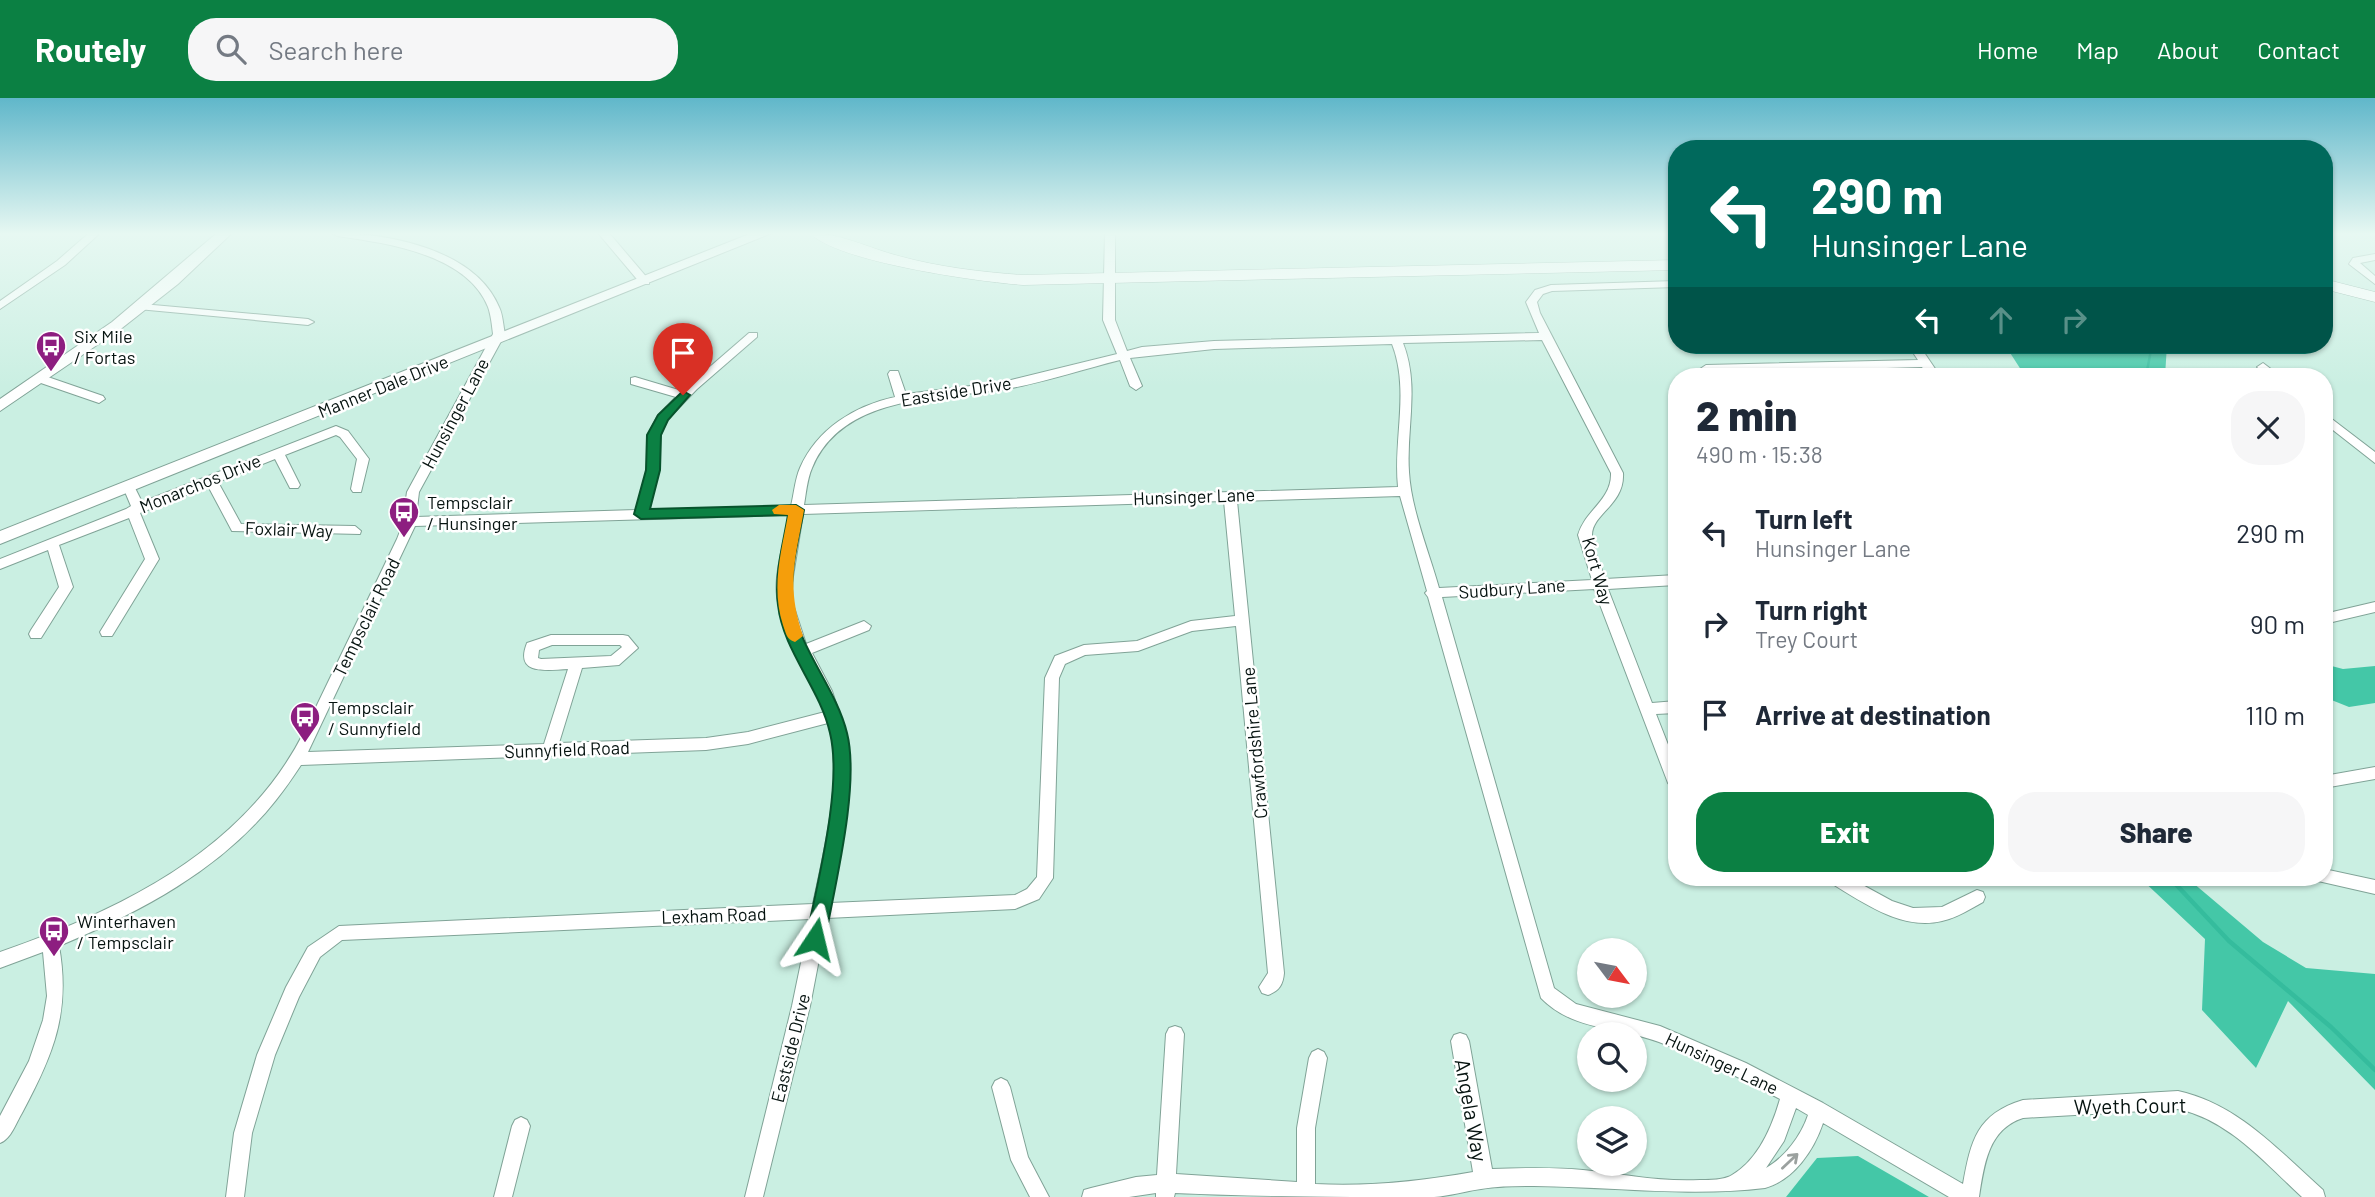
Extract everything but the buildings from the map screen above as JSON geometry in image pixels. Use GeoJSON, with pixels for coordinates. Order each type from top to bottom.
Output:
{"type":"FeatureCollection","features":[{"type":"Feature","properties":{"kind":"main road"},"geometry":{"type":"LineString","coordinates":[[2333,285],[2375,292]]}},
{"type":"Feature","properties":{"kind":"street"},"geometry":{"type":"LineString","coordinates":[[0,306],[31,284]]}},
{"type":"Feature","properties":{"kind":"street"},"geometry":{"type":"LineString","coordinates":[[0,406],[142,307],[167,284]]}},
{"type":"Feature","properties":{"kind":"street","name":"Hunsinger Lane"},"geometry":{"type":"LineString","coordinates":[[478,284],[498,314],[499,334],[413,492],[410,504],[411,522],[1405,491],[1547,992],[1561,1007],[1656,1032],[1790,1095],[1968,1197]]}},
{"type":"Feature","properties":{"kind":"street","name":"Manner Dale Drive"},"geometry":{"type":"LineString","coordinates":[[0,538],[639,284]]}},
{"type":"Feature","properties":{"kind":"street"},"geometry":{"type":"LineString","coordinates":[[1110,284],[1109,320],[1136,386]]}},
{"type":"Feature","properties":{"kind":"street","name":"Kort Way"},"geometry":{"type":"LineString","coordinates":[[1667,284],[1551,288],[1534,296],[1531,306],[1619,477],[1614,496],[1593,516],[1585,530],[1599,583],[1668,762]]}},
{"type":"Feature","properties":{"kind":"street"},"geometry":{"type":"LineString","coordinates":[[142,307],[308,322]]}},
{"type":"Feature","properties":{"kind":"street"},"geometry":{"type":"LineString","coordinates":[[641,514],[653,470],[654,435],[662,418],[683,395],[753,335]]}},
{"type":"Feature","properties":{"kind":"street","name":"Eastside Drive"},"geometry":{"type":"LineString","coordinates":[[754,1197],[801,1006],[841,790],[841,743],[833,716],[825,691],[789,621],[783,595],[796,510],[808,463],[825,438],[861,412],[901,399],[1003,386],[1122,355],[1190,346],[1546,336]]}},
{"type":"Feature","properties":{"kind":"street"},"geometry":{"type":"LineString","coordinates":[[1396,340],[1403,352],[1407,389],[1401,452],[1405,491]]}},
{"type":"Feature","properties":{"kind":"street"},"geometry":{"type":"LineString","coordinates":[[1920,354],[1928,368]]}},
{"type":"Feature","properties":{"kind":"street"},"geometry":{"type":"LineString","coordinates":[[1742,368],[1925,363]]}},
{"type":"Feature","properties":{"kind":"street"},"geometry":{"type":"LineString","coordinates":[[894,373],[901,399]]}},
{"type":"Feature","properties":{"kind":"street"},"geometry":{"type":"LineString","coordinates":[[42,379],[99,399]]}},
{"type":"Feature","properties":{"kind":"street"},"geometry":{"type":"LineString","coordinates":[[635,381],[683,395]]}},
{"type":"Feature","properties":{"kind":"street"},"geometry":{"type":"LineString","coordinates":[[2333,424],[2375,459]]}},
{"type":"Feature","properties":{"kind":"street","name":"Monarchos Drive"},"geometry":{"type":"LineString","coordinates":[[0,564],[336,430],[344,434],[363,458],[357,489]]}},
{"type":"Feature","properties":{"kind":"street"},"geometry":{"type":"LineString","coordinates":[[277,452],[294,485]]}},
{"type":"Feature","properties":{"kind":"street","name":"Foxlair Way"},"geometry":{"type":"LineString","coordinates":[[210,479],[237,528],[355,531]]}},
{"type":"Feature","properties":{"kind":"street"},"geometry":{"type":"LineString","coordinates":[[107,632],[152,559],[122,489]]}},
{"type":"Feature","properties":{"kind":"street","name":"Crawfordshire Lane"},"geometry":{"type":"LineString","coordinates":[[1230,495],[1276,973],[1275,981],[1268,987]]}},
{"type":"Feature","properties":{"kind":"street","name":"Tempsclair Road"},"geometry":{"type":"LineString","coordinates":[[0,960],[50,943],[123,910],[204,858],[262,804],[297,759],[411,522]]}},
{"type":"Feature","properties":{"kind":"street"},"geometry":{"type":"LineString","coordinates":[[36,634],[66,587],[52,543]]}},
{"type":"Feature","properties":{"kind":"street","name":"Sudbury Lane"},"geometry":{"type":"LineString","coordinates":[[1432,593],[1668,580]]}},
{"type":"Feature","properties":{"kind":"street"},"geometry":{"type":"LineString","coordinates":[[2333,617],[2375,607]]}},
{"type":"Feature","properties":{"kind":"street","name":"Lexham Road"},"geometry":{"type":"LineString","coordinates":[[235,1197],[243,1133],[271,1043],[314,952],[339,933],[1015,902],[1027,899],[1037,891],[1045,878],[1052,678],[1060,660],[1084,650],[1138,646],[1191,626],[1242,621]]}},
{"type":"Feature","properties":{"kind":"street"},"geometry":{"type":"LineString","coordinates":[[803,651],[864,626]]}},
{"type":"Feature","properties":{"kind":"street"},"geometry":{"type":"LineString","coordinates":[[551,640],[623,640],[631,648],[614,662],[576,665],[539,664],[531,660],[529,653],[542,641],[551,640]]}},
{"type":"Feature","properties":{"kind":"street"},"geometry":{"type":"LineString","coordinates":[[548,750],[576,665]]}},
{"type":"Feature","properties":{"kind":"street"},"geometry":{"type":"LineString","coordinates":[[1648,709],[1668,708]]}},
{"type":"Feature","properties":{"kind":"street","name":"Sunnyfield Road"},"geometry":{"type":"LineString","coordinates":[[297,759],[716,742],[786,730],[833,716]]}},
{"type":"Feature","properties":{"kind":"street"},"geometry":{"type":"LineString","coordinates":[[2333,781],[2375,774]]}},
{"type":"Feature","properties":{"kind":"street"},"geometry":{"type":"LineString","coordinates":[[2333,878],[2375,887]]}},
{"type":"Feature","properties":{"kind":"street"},"geometry":{"type":"LineString","coordinates":[[1851,886],[1884,905],[1918,916],[1945,914],[1976,897]]}},
{"type":"Feature","properties":{"kind":"street"},"geometry":{"type":"LineString","coordinates":[[0,1134],[42,1056],[51,1031],[56,985],[50,943]]}},
{"type":"Feature","properties":{"kind":"street"},"geometry":{"type":"LineString","coordinates":[[1166,1190],[1175,1034]]}},
{"type":"Feature","properties":{"kind":"street","name":"Angela Way"},"geometry":{"type":"LineString","coordinates":[[1460,1041],[1484,1179]]}},
{"type":"Feature","properties":{"kind":"street"},"geometry":{"type":"LineString","coordinates":[[1306,1194],[1306,1129],[1318,1058]]}},
{"type":"Feature","properties":{"kind":"street"},"geometry":{"type":"LineString","coordinates":[[1001,1087],[1020,1160],[1040,1197]]}},
{"type":"Feature","properties":{"kind":"street"},"geometry":{"type":"LineString","coordinates":[[1737,1183],[1765,1158],[1777,1140],[1790,1095]]}},
{"type":"Feature","properties":{"kind":"street","name":"Wyeth Court"},"geometry":{"type":"LineString","coordinates":[[1968,1197],[1983,1140],[1989,1127],[2003,1115],[2023,1109],[2178,1100],[2200,1104],[2221,1116],[2316,1197]]}},
{"type":"Feature","properties":{"kind":"street"},"geometry":{"type":"LineString","coordinates":[[1091,1197],[1136,1186],[1166,1190],[1328,1196],[1445,1192],[1484,1179],[1581,1179],[1631,1192],[1684,1191],[1765,1179],[1784,1168],[1810,1135],[1819,1111]]}},
{"type":"Feature","properties":{"kind":"street"},"geometry":{"type":"LineString","coordinates":[[503,1197],[521,1126]]}},
{"type":"Feature","properties":{"kind":"green space"},"geometry":{"type":"Polygon","coordinates":[[[2011,354],[2166,354],[2166,368],[2020,368],[2011,354]]]}},
{"type":"Feature","properties":{"kind":"green space"},"geometry":{"type":"Polygon","coordinates":[[[2333,666],[2343,669],[2375,666],[2375,703],[2349,707],[2333,701],[2333,666]]]}},
{"type":"Feature","properties":{"kind":"green space"},"geometry":{"type":"Polygon","coordinates":[[[2149,886],[2197,886],[2263,942],[2306,968],[2375,974],[2375,1090],[2288,1001],[2256,1068],[2202,1010],[2205,939],[2149,886]]]}},
{"type":"Feature","properties":{"kind":"green space"},"geometry":{"type":"Polygon","coordinates":[[[1858,1156],[1929,1197],[1786,1197],[1817,1158],[1858,1156]]]}},
{"type":"Feature","properties":{"kind":"waterway"},"geometry":{"type":"LineString","coordinates":[[2148,368],[2150,354]]}},
{"type":"Feature","properties":{"kind":"waterway"},"geometry":{"type":"LineString","coordinates":[[2177,886],[2229,941],[2331,1027],[2375,1070]]}},
{"type":"Feature","properties":{"kind":"slow traffic"},"geometry":{"type":"LineString","coordinates":[[779,510],[796,510],[783,581],[783,595],[795,636]]}},
{"type":"Feature","properties":{"kind":"place","name":"Six Mile / Fortas"},"geometry":{"type":"Point","coordinates":[51,373]}},
{"type":"Feature","properties":{"kind":"place","name":"Tempsclair / Hunsinger"},"geometry":{"type":"Point","coordinates":[404,539]}},
{"type":"Feature","properties":{"kind":"place","name":"Tempsclair / Sunnyfield"},"geometry":{"type":"Point","coordinates":[305,744]}},
{"type":"Feature","properties":{"kind":"place","name":"Winterhaven / Tempsclair"},"geometry":{"type":"Point","coordinates":[54,958]}},
{"type":"Feature","properties":{"kind":"route"},"geometry":{"type":"LineString","coordinates":[[683,395],[668,409],[657,426],[651,482],[641,514],[796,510],[783,581],[783,595],[795,636],[825,691],[839,734],[842,760],[836,831],[815,939]]}}]}
